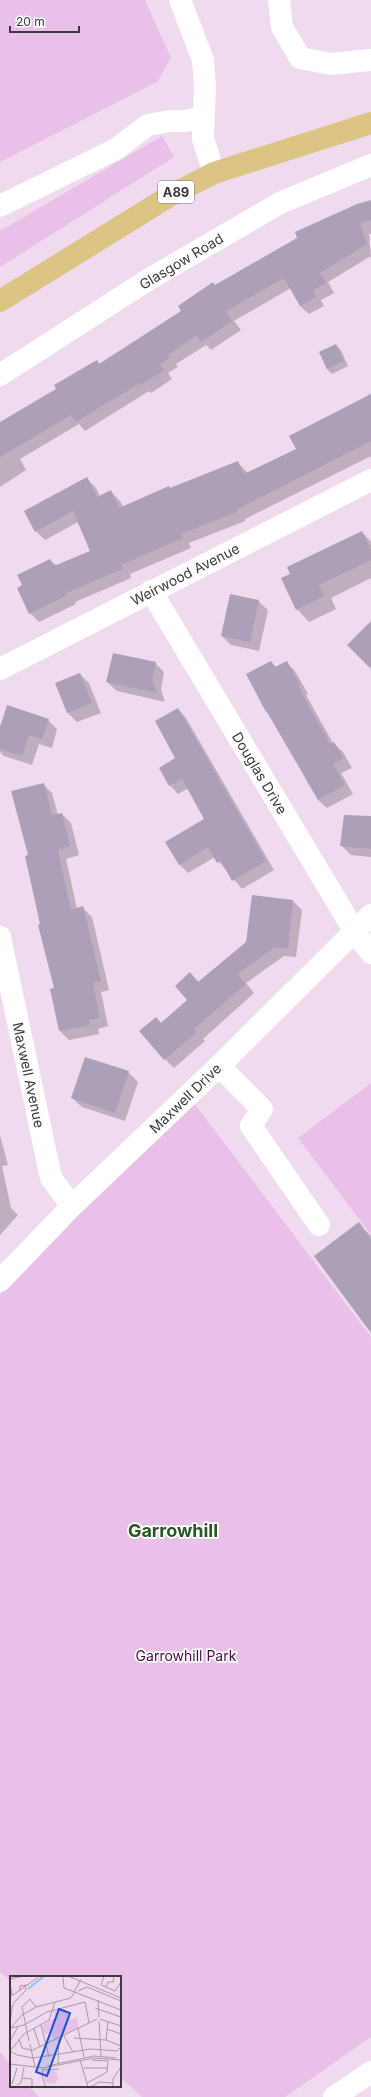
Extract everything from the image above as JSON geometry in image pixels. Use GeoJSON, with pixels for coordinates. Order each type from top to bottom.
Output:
{"type":"FeatureCollection","features":[{"type":"Feature","properties":{"kind":"main road","name":"A89"},"geometry":{"type":"LineString","coordinates":[[0,301],[172,194],[214,173],[371,123]]}},
{"type":"Feature","properties":{"kind":"street"},"geometry":{"type":"LineString","coordinates":[[180,0],[203,60],[205,87],[203,139],[214,173]]}},
{"type":"Feature","properties":{"kind":"street"},"geometry":{"type":"LineString","coordinates":[[279,0],[282,27],[300,58],[331,64],[371,60]]}},
{"type":"Feature","properties":{"kind":"street"},"geometry":{"type":"LineString","coordinates":[[0,206],[116,150],[148,125],[169,121],[185,122],[203,117]]}},
{"type":"Feature","properties":{"kind":"street","name":"Glasgow Road"},"geometry":{"type":"LineString","coordinates":[[0,375],[151,278],[280,203],[371,165]]}},
{"type":"Feature","properties":{"kind":"street","name":"Weirwood Avenue"},"geometry":{"type":"LineString","coordinates":[[0,668],[151,591],[368,487]]}},
{"type":"Feature","properties":{"kind":"street","name":"Douglas Drive"},"geometry":{"type":"LineString","coordinates":[[151,591],[355,932],[371,953]]}},
{"type":"Feature","properties":{"kind":"street","name":"Maxwell Drive"},"geometry":{"type":"LineString","coordinates":[[0,1282],[72,1206],[219,1066],[371,916]]}},
{"type":"Feature","properties":{"kind":"street","name":"Maxwell Avenue"},"geometry":{"type":"LineString","coordinates":[[0,938],[51,1178],[72,1206]]}},
{"type":"Feature","properties":{"kind":"street"},"geometry":{"type":"LineString","coordinates":[[219,1066],[262,1109],[251,1126],[319,1225]]}},
{"type":"Feature","properties":{"kind":"street"},"geometry":{"type":"LineString","coordinates":[[334,2097],[371,2072]]}},
{"type":"Feature","properties":{"kind":"green space"},"geometry":{"type":"Polygon","coordinates":[[[0,0],[145,0],[171,58],[157,82],[0,162],[0,0]]]}},
{"type":"Feature","properties":{"kind":"green space"},"geometry":{"type":"Polygon","coordinates":[[[162,136],[174,157],[0,267],[0,231],[162,136]]]}},
{"type":"Feature","properties":{"kind":"green space"},"geometry":{"type":"Polygon","coordinates":[[[371,1083],[371,1235],[298,1138],[371,1083]]]}},
{"type":"Feature","properties":{"kind":"green space","name":"Garrowhill Park"},"geometry":{"type":"Polygon","coordinates":[[[191,1099],[371,1337],[371,2037],[285,2097],[142,2097],[121,2078],[121,1976],[10,1976],[10,1981],[0,1972],[0,1295],[191,1099]]]}},
{"type":"Feature","properties":{"kind":"green space"},"geometry":{"type":"Polygon","coordinates":[[[0,2052],[10,2064],[10,2087],[30,2087],[39,2097],[0,2097],[0,2052]]]}},
{"type":"Feature","properties":{"kind":"building"},"geometry":{"type":"Polygon","coordinates":[[[371,200],[371,220],[360,223],[367,244],[320,273],[326,283],[313,291],[316,297],[300,306],[284,278],[226,311],[232,321],[201,342],[197,335],[168,355],[170,358],[160,364],[164,370],[141,385],[140,383],[76,422],[71,415],[0,457],[0,422],[56,389],[54,385],[97,360],[99,364],[181,311],[178,306],[213,282],[215,285],[297,238],[295,232],[357,204],[371,200]]]}},
{"type":"Feature","properties":{"kind":"building"},"geometry":{"type":"Polygon","coordinates":[[[336,344],[344,361],[327,369],[319,352],[336,344]]]}},
{"type":"Feature","properties":{"kind":"building"},"geometry":{"type":"Polygon","coordinates":[[[371,394],[371,441],[236,510],[237,512],[181,534],[183,538],[121,565],[123,569],[66,593],[68,595],[29,614],[17,588],[22,585],[17,575],[50,559],[54,566],[90,551],[73,511],[35,532],[24,511],[87,477],[97,497],[111,490],[119,508],[169,486],[170,488],[238,461],[244,474],[296,449],[289,436],[371,394]]]}},
{"type":"Feature","properties":{"kind":"building"},"geometry":{"type":"Polygon","coordinates":[[[362,531],[371,550],[371,560],[319,585],[324,596],[296,610],[281,578],[290,574],[287,567],[362,531]]]}},
{"type":"Feature","properties":{"kind":"building"},"geometry":{"type":"Polygon","coordinates":[[[230,594],[259,600],[250,642],[221,636],[230,594]]]}},
{"type":"Feature","properties":{"kind":"building"},"geometry":{"type":"Polygon","coordinates":[[[371,621],[371,669],[347,645],[371,621]]]}},
{"type":"Feature","properties":{"kind":"building"},"geometry":{"type":"Polygon","coordinates":[[[113,653],[156,662],[152,680],[157,693],[106,682],[113,653]]]}},
{"type":"Feature","properties":{"kind":"building"},"geometry":{"type":"Polygon","coordinates":[[[271,661],[275,667],[287,661],[300,685],[298,686],[330,744],[334,742],[344,758],[333,764],[345,785],[318,800],[266,712],[246,674],[271,661]]]}},
{"type":"Feature","properties":{"kind":"building"},"geometry":{"type":"Polygon","coordinates":[[[80,673],[92,703],[67,713],[55,683],[80,673]]]}},
{"type":"Feature","properties":{"kind":"building"},"geometry":{"type":"Polygon","coordinates":[[[7,705],[49,719],[42,739],[29,735],[22,756],[0,749],[0,727],[7,705]]]}},
{"type":"Feature","properties":{"kind":"building"},"geometry":{"type":"Polygon","coordinates":[[[178,708],[266,861],[232,881],[221,861],[217,863],[208,847],[179,865],[165,842],[204,819],[182,779],[169,786],[159,768],[175,758],[155,721],[178,708]]]}},
{"type":"Feature","properties":{"kind":"building"},"geometry":{"type":"Polygon","coordinates":[[[44,783],[52,815],[62,813],[70,846],[58,850],[71,910],[83,906],[101,981],[93,983],[100,1018],[89,1020],[90,1025],[59,1031],[50,989],[54,988],[38,925],[40,924],[25,856],[28,855],[11,791],[44,783]]]}},
{"type":"Feature","properties":{"kind":"building"},"geometry":{"type":"Polygon","coordinates":[[[344,815],[371,816],[371,849],[340,846],[344,815]]]}},
{"type":"Feature","properties":{"kind":"building"},"geometry":{"type":"Polygon","coordinates":[[[252,895],[293,900],[288,949],[275,947],[238,974],[246,984],[194,1029],[197,1032],[164,1060],[139,1031],[156,1017],[161,1023],[187,1000],[175,986],[190,972],[198,982],[246,942],[252,895]]]}},
{"type":"Feature","properties":{"kind":"building"},"geometry":{"type":"Polygon","coordinates":[[[85,1057],[129,1071],[115,1113],[71,1098],[85,1057]]]}},
{"type":"Feature","properties":{"kind":"building"},"geometry":{"type":"Polygon","coordinates":[[[359,1222],[371,1239],[371,1333],[314,1256],[359,1222]]]}},
{"type":"Feature","properties":{"kind":"district","name":"Garrowhill"},"geometry":{"type":"Point","coordinates":[173,1530]}}]}
